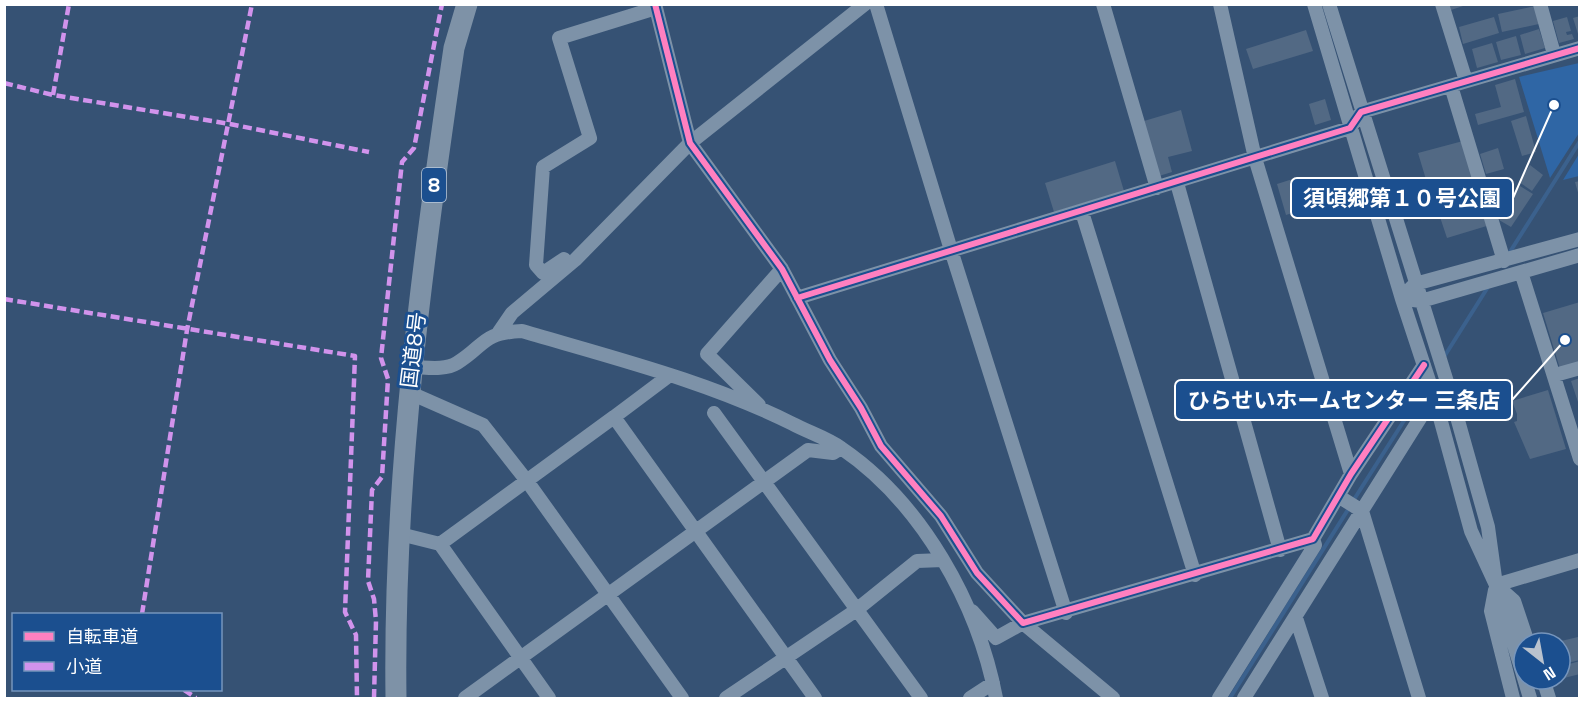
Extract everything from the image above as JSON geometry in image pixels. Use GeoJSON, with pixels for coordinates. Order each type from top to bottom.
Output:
{"type":"FeatureCollection","features":[{"type":"Feature","properties":{"kind":"highway","name":"国道8号"},"geometry":{"type":"LineString","coordinates":[[399,698],[395,615],[408,392],[454,48],[467,4]]}},
{"type":"Feature","properties":{"kind":"street"},"geometry":{"type":"LineString","coordinates":[[499,332],[512,313],[577,258],[690,143],[865,4]]}},
{"type":"Feature","properties":{"kind":"street"},"geometry":{"type":"LineString","coordinates":[[876,4],[1066,613]]}},
{"type":"Feature","properties":{"kind":"street"},"geometry":{"type":"LineString","coordinates":[[1104,4],[1157,188]]}},
{"type":"Feature","properties":{"kind":"street"},"geometry":{"type":"LineString","coordinates":[[1220,4],[1255,158],[1352,474]]}},
{"type":"Feature","properties":{"kind":"street"},"geometry":{"type":"LineString","coordinates":[[1314,4],[1402,299],[1434,396],[1471,531],[1496,585],[1530,699]]}},
{"type":"Feature","properties":{"kind":"street"},"geometry":{"type":"LineString","coordinates":[[1329,4],[1448,385],[1488,527],[1496,585],[1491,611],[1513,699]]}},
{"type":"Feature","properties":{"kind":"street"},"geometry":{"type":"LineString","coordinates":[[1442,4],[1466,81]]}},
{"type":"Feature","properties":{"kind":"street"},"geometry":{"type":"LineString","coordinates":[[1540,4],[1554,54]]}},
{"type":"Feature","properties":{"kind":"street"},"geometry":{"type":"LineString","coordinates":[[577,258],[570,256],[543,273],[536,265],[543,167],[590,138],[559,38],[655,6],[671,78],[690,143],[782,269],[881,446],[941,516],[977,573],[1023,623],[1113,699]]}},
{"type":"Feature","properties":{"kind":"street"},"geometry":{"type":"LineString","coordinates":[[797,298],[1350,128],[1361,112],[1580,48]]}},
{"type":"Feature","properties":{"kind":"street"},"geometry":{"type":"LineString","coordinates":[[1451,86],[1504,259]]}},
{"type":"Feature","properties":{"kind":"street"},"geometry":{"type":"LineString","coordinates":[[1177,183],[1280,550]]}},
{"type":"Feature","properties":{"kind":"street"},"geometry":{"type":"LineString","coordinates":[[1082,212],[1195,574]]}},
{"type":"Feature","properties":{"kind":"street"},"geometry":{"type":"LineString","coordinates":[[1402,299],[1415,284],[1580,239]]}},
{"type":"Feature","properties":{"kind":"street"},"geometry":{"type":"LineString","coordinates":[[1402,299],[1421,301],[1580,255]]}},
{"type":"Feature","properties":{"kind":"street"},"geometry":{"type":"LineString","coordinates":[[763,409],[707,354],[782,269]]}},
{"type":"Feature","properties":{"kind":"street"},"geometry":{"type":"LineString","coordinates":[[1515,274],[1555,375],[1580,459]]}},
{"type":"Feature","properties":{"kind":"street"},"geometry":{"type":"LineString","coordinates":[[411,367],[444,368],[456,364],[486,338],[499,332],[522,331],[670,375],[763,409],[841,448],[901,501],[943,560],[964,602],[993,683],[996,699]]}},
{"type":"Feature","properties":{"kind":"street"},"geometry":{"type":"LineString","coordinates":[[964,602],[996,638],[1023,623],[1066,613],[1313,539],[1341,498],[1352,474],[1424,364]]}},
{"type":"Feature","properties":{"kind":"street"},"geometry":{"type":"LineString","coordinates":[[1555,375],[1580,368]]}},
{"type":"Feature","properties":{"kind":"street"},"geometry":{"type":"LineString","coordinates":[[440,544],[670,375]]}},
{"type":"Feature","properties":{"kind":"street"},"geometry":{"type":"LineString","coordinates":[[408,392],[483,425],[527,481],[682,699]]}},
{"type":"Feature","properties":{"kind":"street"},"geometry":{"type":"LineString","coordinates":[[1244,699],[1296,618],[1360,510],[1434,396]]}},
{"type":"Feature","properties":{"kind":"street"},"geometry":{"type":"LineString","coordinates":[[714,413],[855,611],[921,699]]}},
{"type":"Feature","properties":{"kind":"street"},"geometry":{"type":"LineString","coordinates":[[614,417],[815,699]]}},
{"type":"Feature","properties":{"kind":"street"},"geometry":{"type":"LineString","coordinates":[[465,699],[808,450],[833,453],[841,448]]}},
{"type":"Feature","properties":{"kind":"street"},"geometry":{"type":"LineString","coordinates":[[1341,498],[1360,510],[1419,699]]}},
{"type":"Feature","properties":{"kind":"street"},"geometry":{"type":"LineString","coordinates":[[400,534],[440,544],[549,699]]}},
{"type":"Feature","properties":{"kind":"street"},"geometry":{"type":"LineString","coordinates":[[1219,699],[1315,545],[1313,539]]}},
{"type":"Feature","properties":{"kind":"street"},"geometry":{"type":"LineString","coordinates":[[726,699],[855,611],[917,561],[943,560]]}},
{"type":"Feature","properties":{"kind":"street"},"geometry":{"type":"LineString","coordinates":[[1496,585],[1580,560]]}},
{"type":"Feature","properties":{"kind":"street"},"geometry":{"type":"LineString","coordinates":[[1496,585],[1514,601],[1524,631]]}},
{"type":"Feature","properties":{"kind":"street"},"geometry":{"type":"LineString","coordinates":[[1296,618],[1322,699]]}},
{"type":"Feature","properties":{"kind":"street"},"geometry":{"type":"LineString","coordinates":[[970,699],[993,683]]}},
{"type":"Feature","properties":{"kind":"shaded area"},"geometry":{"type":"Polygon","coordinates":[[[1579,63],[1579,133],[1550,178],[1519,77],[1579,63]]]}},
{"type":"Feature","properties":{"kind":"shaded area"},"geometry":{"type":"Polygon","coordinates":[[[1579,154],[1579,176],[1563,180],[1579,154]]]}},
{"type":"Feature","properties":{"kind":"building"},"geometry":{"type":"Polygon","coordinates":[[[1449,4],[1466,4],[1466,5],[1451,10],[1449,4]]]}},
{"type":"Feature","properties":{"kind":"building"},"geometry":{"type":"Polygon","coordinates":[[[1535,6],[1539,24],[1502,32],[1498,14],[1535,6]]]}},
{"type":"Feature","properties":{"kind":"building"},"geometry":{"type":"Polygon","coordinates":[[[1580,16],[1580,33],[1578,34],[1573,18],[1580,16]]]}},
{"type":"Feature","properties":{"kind":"building"},"geometry":{"type":"Polygon","coordinates":[[[1494,17],[1499,33],[1463,44],[1459,27],[1494,17]]]}},
{"type":"Feature","properties":{"kind":"building"},"geometry":{"type":"Polygon","coordinates":[[[1567,17],[1571,31],[1566,32],[1567,35],[1572,34],[1574,39],[1559,43],[1553,21],[1567,17]]]}},
{"type":"Feature","properties":{"kind":"building"},"geometry":{"type":"Polygon","coordinates":[[[1539,29],[1545,48],[1525,54],[1520,35],[1539,29]]]}},
{"type":"Feature","properties":{"kind":"building"},"geometry":{"type":"Polygon","coordinates":[[[1306,30],[1313,51],[1253,69],[1246,49],[1306,30]]]}},
{"type":"Feature","properties":{"kind":"building"},"geometry":{"type":"Polygon","coordinates":[[[1516,36],[1521,55],[1501,60],[1496,42],[1516,36]]]}},
{"type":"Feature","properties":{"kind":"building"},"geometry":{"type":"Polygon","coordinates":[[[1492,43],[1498,62],[1477,68],[1472,49],[1492,43]]]}},
{"type":"Feature","properties":{"kind":"building"},"geometry":{"type":"Polygon","coordinates":[[[1515,79],[1524,112],[1478,125],[1475,114],[1501,107],[1495,85],[1515,79]]]}},
{"type":"Feature","properties":{"kind":"building"},"geometry":{"type":"Polygon","coordinates":[[[1325,99],[1331,120],[1315,125],[1309,104],[1325,99]]]}},
{"type":"Feature","properties":{"kind":"building"},"geometry":{"type":"Polygon","coordinates":[[[1181,110],[1192,151],[1168,157],[1172,172],[1159,176],[1144,121],[1181,110]]]}},
{"type":"Feature","properties":{"kind":"building"},"geometry":{"type":"Polygon","coordinates":[[[1526,116],[1536,152],[1522,156],[1511,121],[1526,116]]]}},
{"type":"Feature","properties":{"kind":"building"},"geometry":{"type":"Polygon","coordinates":[[[1463,141],[1490,225],[1447,238],[1438,211],[1428,211],[1423,202],[1422,188],[1428,186],[1418,153],[1463,141]]]}},
{"type":"Feature","properties":{"kind":"building"},"geometry":{"type":"Polygon","coordinates":[[[1498,148],[1504,169],[1486,174],[1480,154],[1498,148]]]}},
{"type":"Feature","properties":{"kind":"building"},"geometry":{"type":"Polygon","coordinates":[[[1115,161],[1124,191],[1054,212],[1045,183],[1115,161]]]}},
{"type":"Feature","properties":{"kind":"building"},"geometry":{"type":"Polygon","coordinates":[[[1530,165],[1543,175],[1532,191],[1519,182],[1530,165]]]}},
{"type":"Feature","properties":{"kind":"building"},"geometry":{"type":"Polygon","coordinates":[[[1299,177],[1308,208],[1286,215],[1277,184],[1299,177]]]}},
{"type":"Feature","properties":{"kind":"building"},"geometry":{"type":"Polygon","coordinates":[[[1580,181],[1580,196],[1579,196],[1575,182],[1580,181]]]}},
{"type":"Feature","properties":{"kind":"building"},"geometry":{"type":"Polygon","coordinates":[[[1520,186],[1533,194],[1511,227],[1499,220],[1520,186]]]}},
{"type":"Feature","properties":{"kind":"building"},"geometry":{"type":"Polygon","coordinates":[[[1580,302],[1580,366],[1561,372],[1543,313],[1580,302]]]}},
{"type":"Feature","properties":{"kind":"building"},"geometry":{"type":"Polygon","coordinates":[[[1580,378],[1580,405],[1579,405],[1571,381],[1580,378]]]}},
{"type":"Feature","properties":{"kind":"building"},"geometry":{"type":"Polygon","coordinates":[[[1548,390],[1566,449],[1530,459],[1514,422],[1517,421],[1517,414],[1512,401],[1548,390]]]}},
{"type":"Feature","properties":{"kind":"building"},"geometry":{"type":"Polygon","coordinates":[[[1578,637],[1580,660],[1572,662],[1572,638],[1578,637]]]}},
{"type":"Feature","properties":{"kind":"building"},"geometry":{"type":"Polygon","coordinates":[[[1580,661],[1580,674],[1572,676],[1572,663],[1580,661]]]}},
{"type":"Feature","properties":{"kind":"waterway"},"geometry":{"type":"LineString","coordinates":[[1508,255],[1580,141]]}},
{"type":"Feature","properties":{"kind":"waterway"},"geometry":{"type":"LineString","coordinates":[[1444,357],[1488,287]]}},
{"type":"Feature","properties":{"kind":"waterway"},"geometry":{"type":"LineString","coordinates":[[1353,501],[1426,386]]}},
{"type":"Feature","properties":{"kind":"waterway"},"geometry":{"type":"LineString","coordinates":[[1230,698],[1349,508]]}},
{"type":"Feature","properties":{"kind":"marked path"},"geometry":{"type":"LineString","coordinates":[[53,95],[69,4]]}},
{"type":"Feature","properties":{"kind":"marked path"},"geometry":{"type":"LineString","coordinates":[[142,613],[187,330],[252,4]]}},
{"type":"Feature","properties":{"kind":"marked path"},"geometry":{"type":"LineString","coordinates":[[374,698],[376,621],[374,599],[368,581],[372,490],[382,477],[388,379],[381,358],[402,162],[414,148],[442,4]]}},
{"type":"Feature","properties":{"kind":"marked path"},"geometry":{"type":"LineString","coordinates":[[4,83],[53,95],[230,124],[369,152]]}},
{"type":"Feature","properties":{"kind":"marked path"},"geometry":{"type":"LineString","coordinates":[[4,299],[355,356],[345,612],[356,635],[357,698]]}},
{"type":"Feature","properties":{"kind":"marked path"},"geometry":{"type":"LineString","coordinates":[[186,691],[196,698]]}},
{"type":"Feature","properties":{"kind":"cycle path"},"geometry":{"type":"LineString","coordinates":[[655,4],[690,143],[782,269],[830,360],[861,408],[881,446],[941,516],[977,573],[1023,623],[1313,539],[1351,474],[1424,365]]}},
{"type":"Feature","properties":{"kind":"cycle path"},"geometry":{"type":"LineString","coordinates":[[797,298],[1350,128],[1361,112],[1580,48]]}},
{"type":"Feature","properties":{"kind":"place","name":"須頃郷第１０号公園"},"geometry":{"type":"Point","coordinates":[1554,105]}},
{"type":"Feature","properties":{"kind":"place","name":"ひらせいホームセンター 三条店"},"geometry":{"type":"Point","coordinates":[1565,340]}}]}
